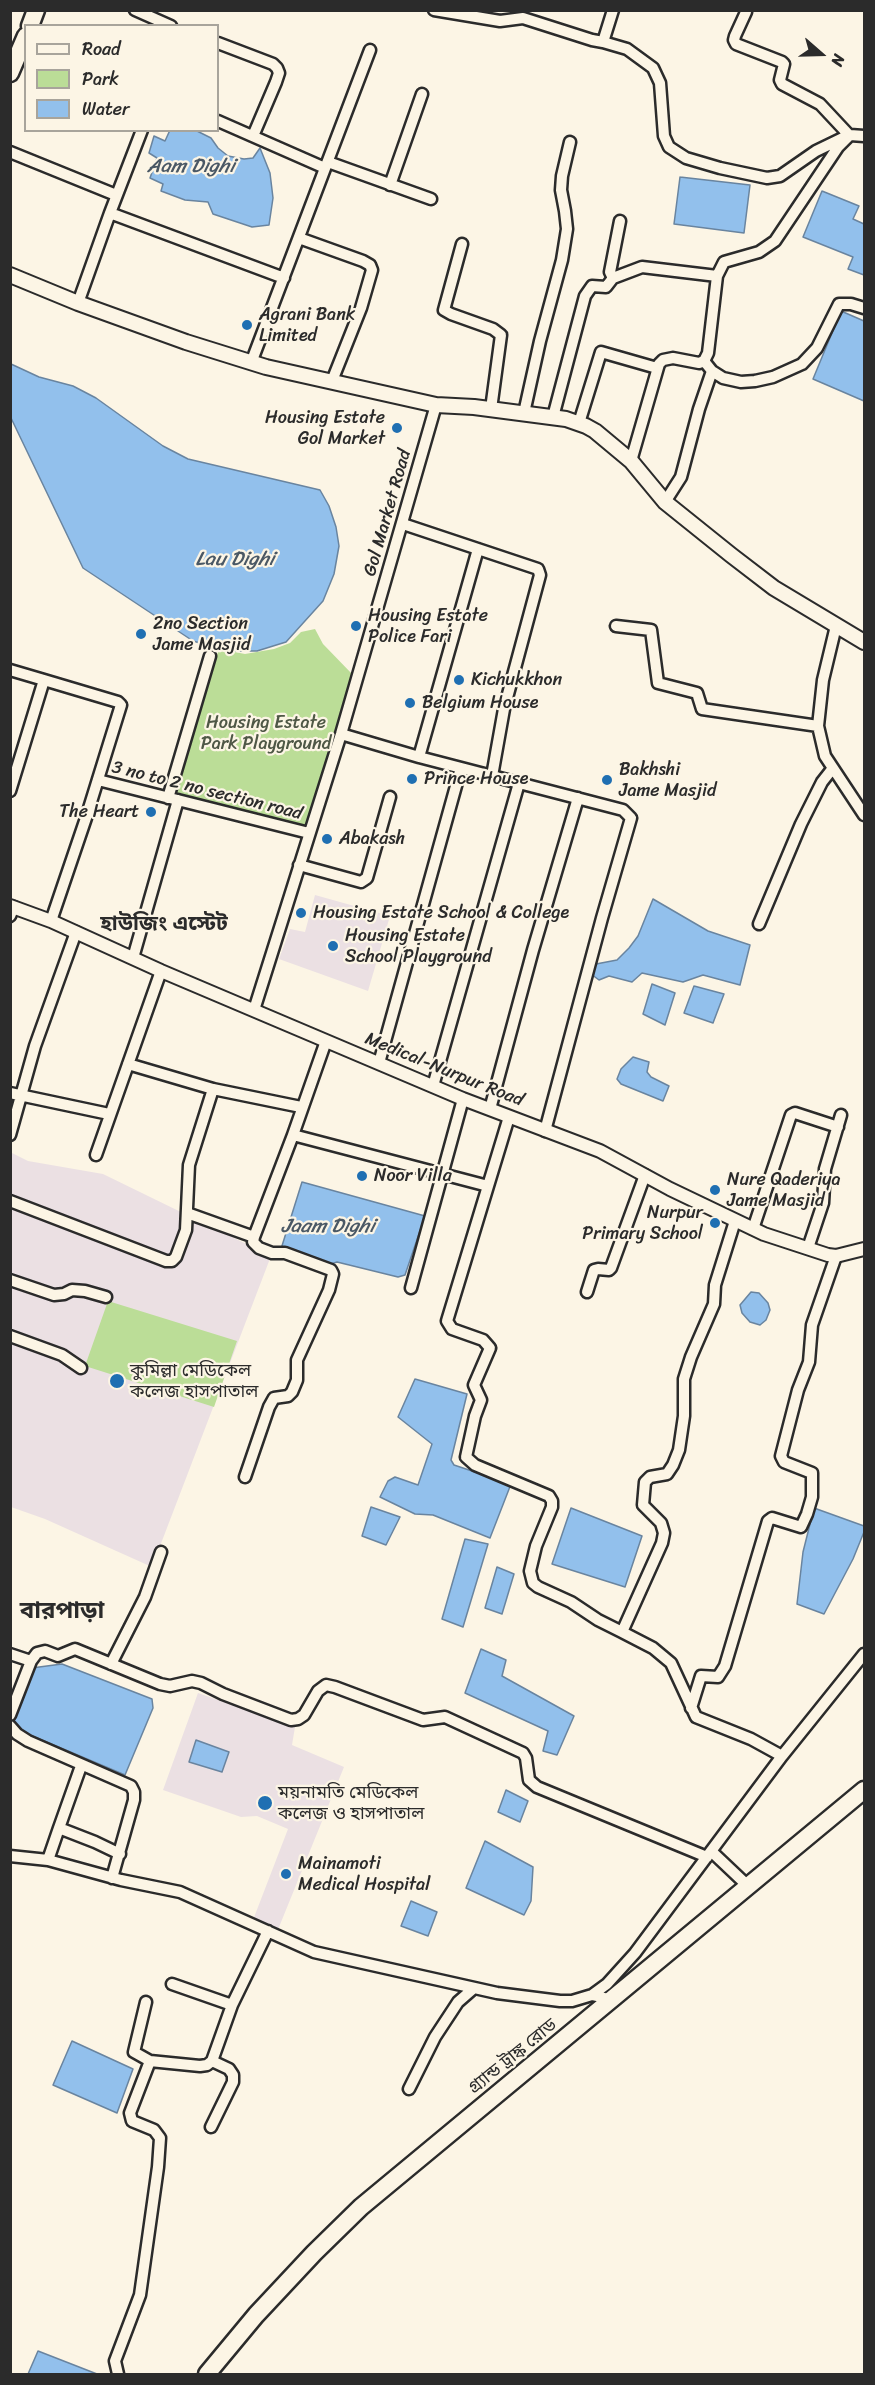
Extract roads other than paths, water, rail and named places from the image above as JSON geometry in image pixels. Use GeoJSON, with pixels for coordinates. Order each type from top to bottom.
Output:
{"type":"FeatureCollection","features":[{"type":"Feature","properties":{"kind":"main road"},"geometry":{"type":"LineString","coordinates":[[10,73],[21,59]]}},
{"type":"Feature","properties":{"kind":"main road"},"geometry":{"type":"LineString","coordinates":[[10,275],[78,303],[252,363],[436,405],[491,409],[553,417],[579,423],[595,431],[631,461],[665,502],[774,588],[864,642]]}},
{"type":"Feature","properties":{"kind":"main road","name":"গ্র্যান্ড ট্রাঙ্ক রোড"},"geometry":{"type":"LineString","coordinates":[[207,2374],[256,2314],[362,2207],[864,1790]]}},
{"type":"Feature","properties":{"kind":"street"},"geometry":{"type":"LineString","coordinates":[[135,10],[166,24]]}},
{"type":"Feature","properties":{"kind":"street"},"geometry":{"type":"LineString","coordinates":[[434,10],[500,21],[523,18],[627,49],[653,68],[660,83],[664,136],[669,147],[686,158],[720,168],[768,178],[780,176],[816,151],[849,135],[864,136]]}},
{"type":"Feature","properties":{"kind":"street"},"geometry":{"type":"LineString","coordinates":[[603,42],[613,10]]}},
{"type":"Feature","properties":{"kind":"street"},"geometry":{"type":"LineString","coordinates":[[746,12],[735,36],[736,44],[782,62],[784,64],[780,78],[782,84],[820,104],[849,135]]}},
{"type":"Feature","properties":{"kind":"street"},"geometry":{"type":"LineString","coordinates":[[219,43],[273,64],[279,73],[253,136]]}},
{"type":"Feature","properties":{"kind":"street"},"geometry":{"type":"LineString","coordinates":[[252,363],[370,50]]}},
{"type":"Feature","properties":{"kind":"street"},"geometry":{"type":"LineString","coordinates":[[390,184],[422,94]]}},
{"type":"Feature","properties":{"kind":"street"},"geometry":{"type":"LineString","coordinates":[[219,121],[327,165],[431,199]]}},
{"type":"Feature","properties":{"kind":"street"},"geometry":{"type":"LineString","coordinates":[[78,303],[141,132]]}},
{"type":"Feature","properties":{"kind":"street"},"geometry":{"type":"LineString","coordinates":[[631,461],[657,368],[668,358],[699,363],[708,353],[717,276],[724,262],[759,252],[775,241],[833,154],[849,135]]}},
{"type":"Feature","properties":{"kind":"street"},"geometry":{"type":"LineString","coordinates":[[524,414],[540,340],[562,260],[567,229],[561,176],[570,142]]}},
{"type":"Feature","properties":{"kind":"street"},"geometry":{"type":"LineString","coordinates":[[10,152],[116,195]]}},
{"type":"Feature","properties":{"kind":"street"},"geometry":{"type":"LineString","coordinates":[[110,213],[284,278]]}},
{"type":"Feature","properties":{"kind":"street"},"geometry":{"type":"LineString","coordinates":[[613,278],[610,272],[620,221]]}},
{"type":"Feature","properties":{"kind":"street"},"geometry":{"type":"LineString","coordinates":[[299,238],[363,261],[370,265],[372,270],[373,275],[361,309],[332,381]]}},
{"type":"Feature","properties":{"kind":"street"},"geometry":{"type":"LineString","coordinates":[[462,244],[444,310],[493,328],[501,335],[491,409]]}},
{"type":"Feature","properties":{"kind":"street"},"geometry":{"type":"LineString","coordinates":[[553,417],[585,296],[592,286],[606,286],[613,278],[642,267],[717,276]]}},
{"type":"Feature","properties":{"kind":"street"},"geometry":{"type":"LineString","coordinates":[[704,360],[712,371],[723,378],[741,382],[773,376],[802,364],[817,348],[839,304],[851,304],[864,308]]}},
{"type":"Feature","properties":{"kind":"street"},"geometry":{"type":"LineString","coordinates":[[579,423],[602,352],[657,368]]}},
{"type":"Feature","properties":{"kind":"street"},"geometry":{"type":"LineString","coordinates":[[665,502],[677,487],[684,469],[699,409],[712,371]]}},
{"type":"Feature","properties":{"kind":"street","name":"Gol Market Road"},"geometry":{"type":"LineString","coordinates":[[254,1010],[341,734],[436,405]]}},
{"type":"Feature","properties":{"kind":"street"},"geometry":{"type":"LineString","coordinates":[[402,524],[538,569],[540,575],[504,709],[492,776]]}},
{"type":"Feature","properties":{"kind":"street"},"geometry":{"type":"LineString","coordinates":[[418,757],[478,549]]}},
{"type":"Feature","properties":{"kind":"street"},"geometry":{"type":"LineString","coordinates":[[616,626],[651,630],[658,683],[697,693],[702,709],[818,726]]}},
{"type":"Feature","properties":{"kind":"street"},"geometry":{"type":"LineString","coordinates":[[836,626],[820,698],[818,726],[825,756],[864,815]]}},
{"type":"Feature","properties":{"kind":"street"},"geometry":{"type":"LineString","coordinates":[[133,958],[210,656]]}},
{"type":"Feature","properties":{"kind":"street"},"geometry":{"type":"LineString","coordinates":[[10,670],[118,702],[121,705],[51,921]]}},
{"type":"Feature","properties":{"kind":"street"},"geometry":{"type":"LineString","coordinates":[[10,791],[44,680]]}},
{"type":"Feature","properties":{"kind":"street"},"geometry":{"type":"LineString","coordinates":[[341,734],[418,757],[623,810],[631,818],[545,1131]]}},
{"type":"Feature","properties":{"kind":"street"},"geometry":{"type":"LineString","coordinates":[[379,1063],[461,768]]}},
{"type":"Feature","properties":{"kind":"street"},"geometry":{"type":"LineString","coordinates":[[759,924],[801,824],[822,782],[833,768]]}},
{"type":"Feature","properties":{"kind":"street","name":"3 no to 2 no section road"},"geometry":{"type":"LineString","coordinates":[[98,780],[309,833]]}},
{"type":"Feature","properties":{"kind":"street"},"geometry":{"type":"LineString","coordinates":[[433,1086],[519,783]]}},
{"type":"Feature","properties":{"kind":"street"},"geometry":{"type":"LineString","coordinates":[[299,865],[361,882],[367,878],[390,797]]}},
{"type":"Feature","properties":{"kind":"street"},"geometry":{"type":"LineString","coordinates":[[490,1109],[533,950],[578,798]]}},
{"type":"Feature","properties":{"kind":"street","name":"Medical-Nurpur Road"},"geometry":{"type":"LineString","coordinates":[[12,910],[51,921],[161,971],[463,1099],[600,1151],[753,1229],[819,1253],[836,1256],[864,1249]]}},
{"type":"Feature","properties":{"kind":"street"},"geometry":{"type":"LineString","coordinates":[[10,1135],[16,1094],[76,932]]}},
{"type":"Feature","properties":{"kind":"street"},"geometry":{"type":"LineString","coordinates":[[96,1155],[161,971]]}},
{"type":"Feature","properties":{"kind":"street"},"geometry":{"type":"LineString","coordinates":[[245,1476],[274,1398],[288,1396],[292,1392],[298,1374],[297,1360],[333,1274],[331,1270],[285,1253],[272,1253],[259,1248],[253,1242],[326,1041]]}},
{"type":"Feature","properties":{"kind":"street"},"geometry":{"type":"LineString","coordinates":[[128,1064],[213,1089],[301,1107]]}},
{"type":"Feature","properties":{"kind":"street"},"geometry":{"type":"LineString","coordinates":[[10,1201],[166,1262],[176,1257],[186,1230],[189,1165],[213,1089]]}},
{"type":"Feature","properties":{"kind":"street"},"geometry":{"type":"LineString","coordinates":[[16,1094],[109,1114]]}},
{"type":"Feature","properties":{"kind":"street"},"geometry":{"type":"LineString","coordinates":[[411,1288],[463,1099]]}},
{"type":"Feature","properties":{"kind":"street"},"geometry":{"type":"LineString","coordinates":[[753,1229],[791,1115],[795,1113],[838,1127]]}},
{"type":"Feature","properties":{"kind":"street"},"geometry":{"type":"LineString","coordinates":[[808,1248],[823,1203],[825,1169],[842,1115]]}},
{"type":"Feature","properties":{"kind":"street"},"geometry":{"type":"LineString","coordinates":[[509,1117],[447,1321],[452,1329],[483,1340],[490,1348],[474,1384],[481,1400],[466,1457],[470,1463],[549,1496],[552,1507],[536,1546],[530,1571],[533,1582],[538,1587],[571,1602],[598,1620],[653,1648],[671,1663],[696,1717],[751,1739],[782,1756]]}},
{"type":"Feature","properties":{"kind":"street"},"geometry":{"type":"LineString","coordinates":[[293,1135],[488,1186]]}},
{"type":"Feature","properties":{"kind":"street"},"geometry":{"type":"LineString","coordinates":[[587,1292],[594,1270],[611,1268],[645,1175]]}},
{"type":"Feature","properties":{"kind":"street"},"geometry":{"type":"LineString","coordinates":[[187,1213],[254,1237]]}},
{"type":"Feature","properties":{"kind":"street"},"geometry":{"type":"LineString","coordinates":[[622,1632],[662,1543],[664,1533],[661,1523],[643,1505],[645,1482],[650,1477],[667,1474],[679,1450],[684,1416],[684,1379],[714,1304],[715,1285],[735,1221]]}},
{"type":"Feature","properties":{"kind":"street"},"geometry":{"type":"LineString","coordinates":[[691,1708],[701,1676],[718,1677],[725,1666],[768,1521],[772,1518],[801,1527],[807,1514],[813,1491],[812,1473],[784,1462],[781,1456],[798,1390],[809,1362],[812,1325],[836,1256]]}},
{"type":"Feature","properties":{"kind":"street"},"geometry":{"type":"LineString","coordinates":[[10,1280],[54,1295],[72,1290],[106,1297]]}},
{"type":"Feature","properties":{"kind":"street"},"geometry":{"type":"LineString","coordinates":[[10,1336],[62,1355],[81,1368]]}},
{"type":"Feature","properties":{"kind":"street"},"geometry":{"type":"LineString","coordinates":[[111,1664],[145,1597],[161,1552]]}},
{"type":"Feature","properties":{"kind":"street"},"geometry":{"type":"LineString","coordinates":[[10,1715],[31,1661],[37,1653],[45,1652],[58,1656],[75,1649],[160,1684],[170,1686],[192,1681],[201,1683],[223,1694],[291,1720],[298,1719],[304,1714],[318,1691],[326,1685],[346,1690],[423,1720],[445,1718],[523,1753],[526,1758],[529,1780],[537,1787],[709,1854],[749,1887]]}},
{"type":"Feature","properties":{"kind":"street"},"geometry":{"type":"LineString","coordinates":[[10,1654],[31,1661]]}},
{"type":"Feature","properties":{"kind":"street"},"geometry":{"type":"LineString","coordinates":[[10,1856],[48,1860],[112,1878],[180,1892],[314,1952],[474,1988],[572,2001],[592,1995],[618,1973],[782,1756],[864,1654]]}},
{"type":"Feature","properties":{"kind":"street"},"geometry":{"type":"LineString","coordinates":[[10,1726],[17,1734],[81,1766],[131,1786],[135,1800],[112,1878]]}},
{"type":"Feature","properties":{"kind":"street"},"geometry":{"type":"LineString","coordinates":[[48,1860],[81,1766]]}},
{"type":"Feature","properties":{"kind":"street"},"geometry":{"type":"LineString","coordinates":[[59,1828],[120,1854]]}},
{"type":"Feature","properties":{"kind":"street"},"geometry":{"type":"LineString","coordinates":[[146,2002],[134,2052],[150,2061],[207,2065],[212,2061],[232,2004],[268,1931]]}},
{"type":"Feature","properties":{"kind":"street"},"geometry":{"type":"LineString","coordinates":[[172,1984],[232,2004]]}},
{"type":"Feature","properties":{"kind":"street"},"geometry":{"type":"LineString","coordinates":[[409,2089],[435,2037],[458,2002],[474,1988]]}},
{"type":"Feature","properties":{"kind":"street"},"geometry":{"type":"LineString","coordinates":[[592,1995],[613,2000]]}},
{"type":"Feature","properties":{"kind":"street"},"geometry":{"type":"LineString","coordinates":[[118,2374],[115,2361],[140,2295],[158,2167],[160,2138],[158,2133],[130,2118],[150,2061]]}},
{"type":"Feature","properties":{"kind":"street"},"geometry":{"type":"LineString","coordinates":[[211,2127],[232,2082],[233,2075],[229,2069],[212,2061]]}},
{"type":"Feature","properties":{"kind":"water","name":"Aam Dighi"},"geometry":{"type":"Polygon","coordinates":[[[169,132],[199,132],[211,138],[228,156],[244,159],[253,158],[260,148],[270,173],[273,198],[269,225],[252,227],[213,214],[208,202],[185,200],[161,191],[163,184],[150,178],[157,158],[149,153],[154,136],[165,141],[169,132]]]}},
{"type":"Feature","properties":{"kind":"water"},"geometry":{"type":"Polygon","coordinates":[[[680,177],[750,185],[744,233],[674,224],[680,177]]]}},
{"type":"Feature","properties":{"kind":"water"},"geometry":{"type":"Polygon","coordinates":[[[822,191],[859,206],[853,219],[864,224],[864,275],[848,269],[853,257],[803,237],[822,191]]]}},
{"type":"Feature","properties":{"kind":"water"},"geometry":{"type":"Polygon","coordinates":[[[841,311],[864,321],[864,401],[813,379],[841,311]]]}},
{"type":"Feature","properties":{"kind":"water","name":"Lau Dighi"},"geometry":{"type":"Polygon","coordinates":[[[11,364],[39,377],[73,386],[96,398],[163,446],[188,459],[320,490],[329,506],[339,546],[334,574],[323,601],[286,642],[257,651],[227,651],[193,641],[83,568],[11,418],[11,364]]]}},
{"type":"Feature","properties":{"kind":"water"},"geometry":{"type":"Polygon","coordinates":[[[653,899],[708,931],[750,945],[740,985],[703,975],[683,982],[642,973],[632,982],[609,976],[599,980],[591,974],[596,964],[617,960],[629,948],[638,936],[653,899]]]}},
{"type":"Feature","properties":{"kind":"water"},"geometry":{"type":"Polygon","coordinates":[[[652,984],[675,993],[665,1025],[643,1014],[652,984]]]}},
{"type":"Feature","properties":{"kind":"water"},"geometry":{"type":"Polygon","coordinates":[[[694,986],[724,994],[713,1023],[684,1013],[694,986]]]}},
{"type":"Feature","properties":{"kind":"water"},"geometry":{"type":"Polygon","coordinates":[[[633,1057],[649,1062],[647,1072],[651,1077],[669,1086],[663,1101],[621,1084],[617,1079],[621,1069],[633,1057]]]}},
{"type":"Feature","properties":{"kind":"water","name":"Jaam Dighi"},"geometry":{"type":"Polygon","coordinates":[[[302,1182],[425,1216],[405,1275],[398,1277],[337,1262],[328,1265],[281,1249],[302,1182]]]}},
{"type":"Feature","properties":{"kind":"water"},"geometry":{"type":"Polygon","coordinates":[[[751,1292],[759,1293],[768,1303],[770,1310],[766,1320],[760,1325],[750,1322],[742,1313],[740,1305],[751,1292]]]}},
{"type":"Feature","properties":{"kind":"water"},"geometry":{"type":"Polygon","coordinates":[[[415,1379],[467,1394],[451,1460],[454,1465],[511,1484],[490,1538],[433,1515],[415,1514],[380,1497],[388,1481],[395,1477],[418,1485],[432,1444],[398,1417],[415,1379]]]}},
{"type":"Feature","properties":{"kind":"water"},"geometry":{"type":"Polygon","coordinates":[[[371,1507],[400,1517],[386,1545],[362,1536],[371,1507]]]}},
{"type":"Feature","properties":{"kind":"water"},"geometry":{"type":"Polygon","coordinates":[[[571,1508],[642,1536],[625,1587],[552,1564],[571,1508]]]}},
{"type":"Feature","properties":{"kind":"water"},"geometry":{"type":"Polygon","coordinates":[[[814,1508],[864,1526],[864,1532],[853,1559],[824,1614],[797,1604],[803,1552],[814,1508]]]}},
{"type":"Feature","properties":{"kind":"water"},"geometry":{"type":"Polygon","coordinates":[[[465,1539],[488,1544],[463,1627],[442,1619],[465,1539]]]}},
{"type":"Feature","properties":{"kind":"water"},"geometry":{"type":"Polygon","coordinates":[[[497,1567],[514,1574],[502,1614],[485,1608],[497,1567]]]}},
{"type":"Feature","properties":{"kind":"water"},"geometry":{"type":"Polygon","coordinates":[[[481,1649],[506,1660],[502,1676],[574,1716],[557,1755],[543,1751],[548,1731],[465,1693],[481,1649]]]}},
{"type":"Feature","properties":{"kind":"water"},"geometry":{"type":"Polygon","coordinates":[[[62,1664],[152,1699],[153,1708],[125,1775],[11,1727],[11,1713],[24,1669],[62,1664]]]}},
{"type":"Feature","properties":{"kind":"water"},"geometry":{"type":"Polygon","coordinates":[[[196,1740],[229,1752],[222,1772],[189,1762],[196,1740]]]}},
{"type":"Feature","properties":{"kind":"water"},"geometry":{"type":"Polygon","coordinates":[[[506,1790],[528,1801],[520,1822],[498,1812],[506,1790]]]}},
{"type":"Feature","properties":{"kind":"water"},"geometry":{"type":"Polygon","coordinates":[[[485,1841],[533,1867],[531,1901],[524,1915],[466,1888],[485,1841]]]}},
{"type":"Feature","properties":{"kind":"water"},"geometry":{"type":"Polygon","coordinates":[[[411,1901],[437,1912],[428,1936],[401,1926],[411,1901]]]}},
{"type":"Feature","properties":{"kind":"water"},"geometry":{"type":"Polygon","coordinates":[[[72,2041],[133,2069],[117,2113],[53,2085],[72,2041]]]}},
{"type":"Feature","properties":{"kind":"water"},"geometry":{"type":"Polygon","coordinates":[[[38,2351],[97,2374],[28,2374],[38,2351]]]}},
{"type":"Feature","properties":{"kind":"place","name":"Agrani Bank Limited"},"geometry":{"type":"Point","coordinates":[247,325]}},
{"type":"Feature","properties":{"kind":"place","name":"Housing Estate Gol Market"},"geometry":{"type":"Point","coordinates":[397,428]}},
{"type":"Feature","properties":{"kind":"place","name":"Housing Estate Police Fari"},"geometry":{"type":"Point","coordinates":[356,626]}},
{"type":"Feature","properties":{"kind":"place","name":"2no Section Jame Masjid"},"geometry":{"type":"Point","coordinates":[141,634]}},
{"type":"Feature","properties":{"kind":"place","name":"Kichukkhon"},"geometry":{"type":"Point","coordinates":[459,680]}},
{"type":"Feature","properties":{"kind":"place","name":"Belgium House"},"geometry":{"type":"Point","coordinates":[410,703]}},
{"type":"Feature","properties":{"kind":"place","name":"Prince House"},"geometry":{"type":"Point","coordinates":[412,779]}},
{"type":"Feature","properties":{"kind":"place","name":"Bakhshi Jame Masjid"},"geometry":{"type":"Point","coordinates":[607,780]}},
{"type":"Feature","properties":{"kind":"place","name":"The Heart"},"geometry":{"type":"Point","coordinates":[151,812]}},
{"type":"Feature","properties":{"kind":"place","name":"Abakash"},"geometry":{"type":"Point","coordinates":[327,839]}},
{"type":"Feature","properties":{"kind":"place","name":"Housing Estate School & College"},"geometry":{"type":"Point","coordinates":[301,913]}},
{"type":"Feature","properties":{"kind":"place","name":"Housing Estate School Playground"},"geometry":{"type":"Point","coordinates":[333,946]}},
{"type":"Feature","properties":{"kind":"place","name":"Noor Villa"},"geometry":{"type":"Point","coordinates":[362,1176]}},
{"type":"Feature","properties":{"kind":"place","name":"Nure Qaderiya Jame Masjid"},"geometry":{"type":"Point","coordinates":[715,1190]}},
{"type":"Feature","properties":{"kind":"place","name":"Nurpur Primary School"},"geometry":{"type":"Point","coordinates":[715,1223]}},
{"type":"Feature","properties":{"kind":"place","name":"কুমিল্লা মেডিকেল কলেজ হাসপাতাল"},"geometry":{"type":"Point","coordinates":[117,1381]}},
{"type":"Feature","properties":{"kind":"place","name":"ময়নামতি মেডিকেল কলেজ ও হাসপাতাল"},"geometry":{"type":"Point","coordinates":[265,1803]}},
{"type":"Feature","properties":{"kind":"place","name":"Mainamoti Medical Hospital"},"geometry":{"type":"Point","coordinates":[286,1874]}},
{"type":"Feature","properties":{"kind":"district","name":"হাউজিং এস্টেট"},"geometry":{"type":"Point","coordinates":[164,925]}},
{"type":"Feature","properties":{"kind":"district","name":"বারপাড়া"},"geometry":{"type":"Point","coordinates":[62,1612]}},
{"type":"Feature","properties":{"kind":"park label","name":"Housing Estate Park Playground"},"geometry":{"type":"Point","coordinates":[266,733]}}]}
